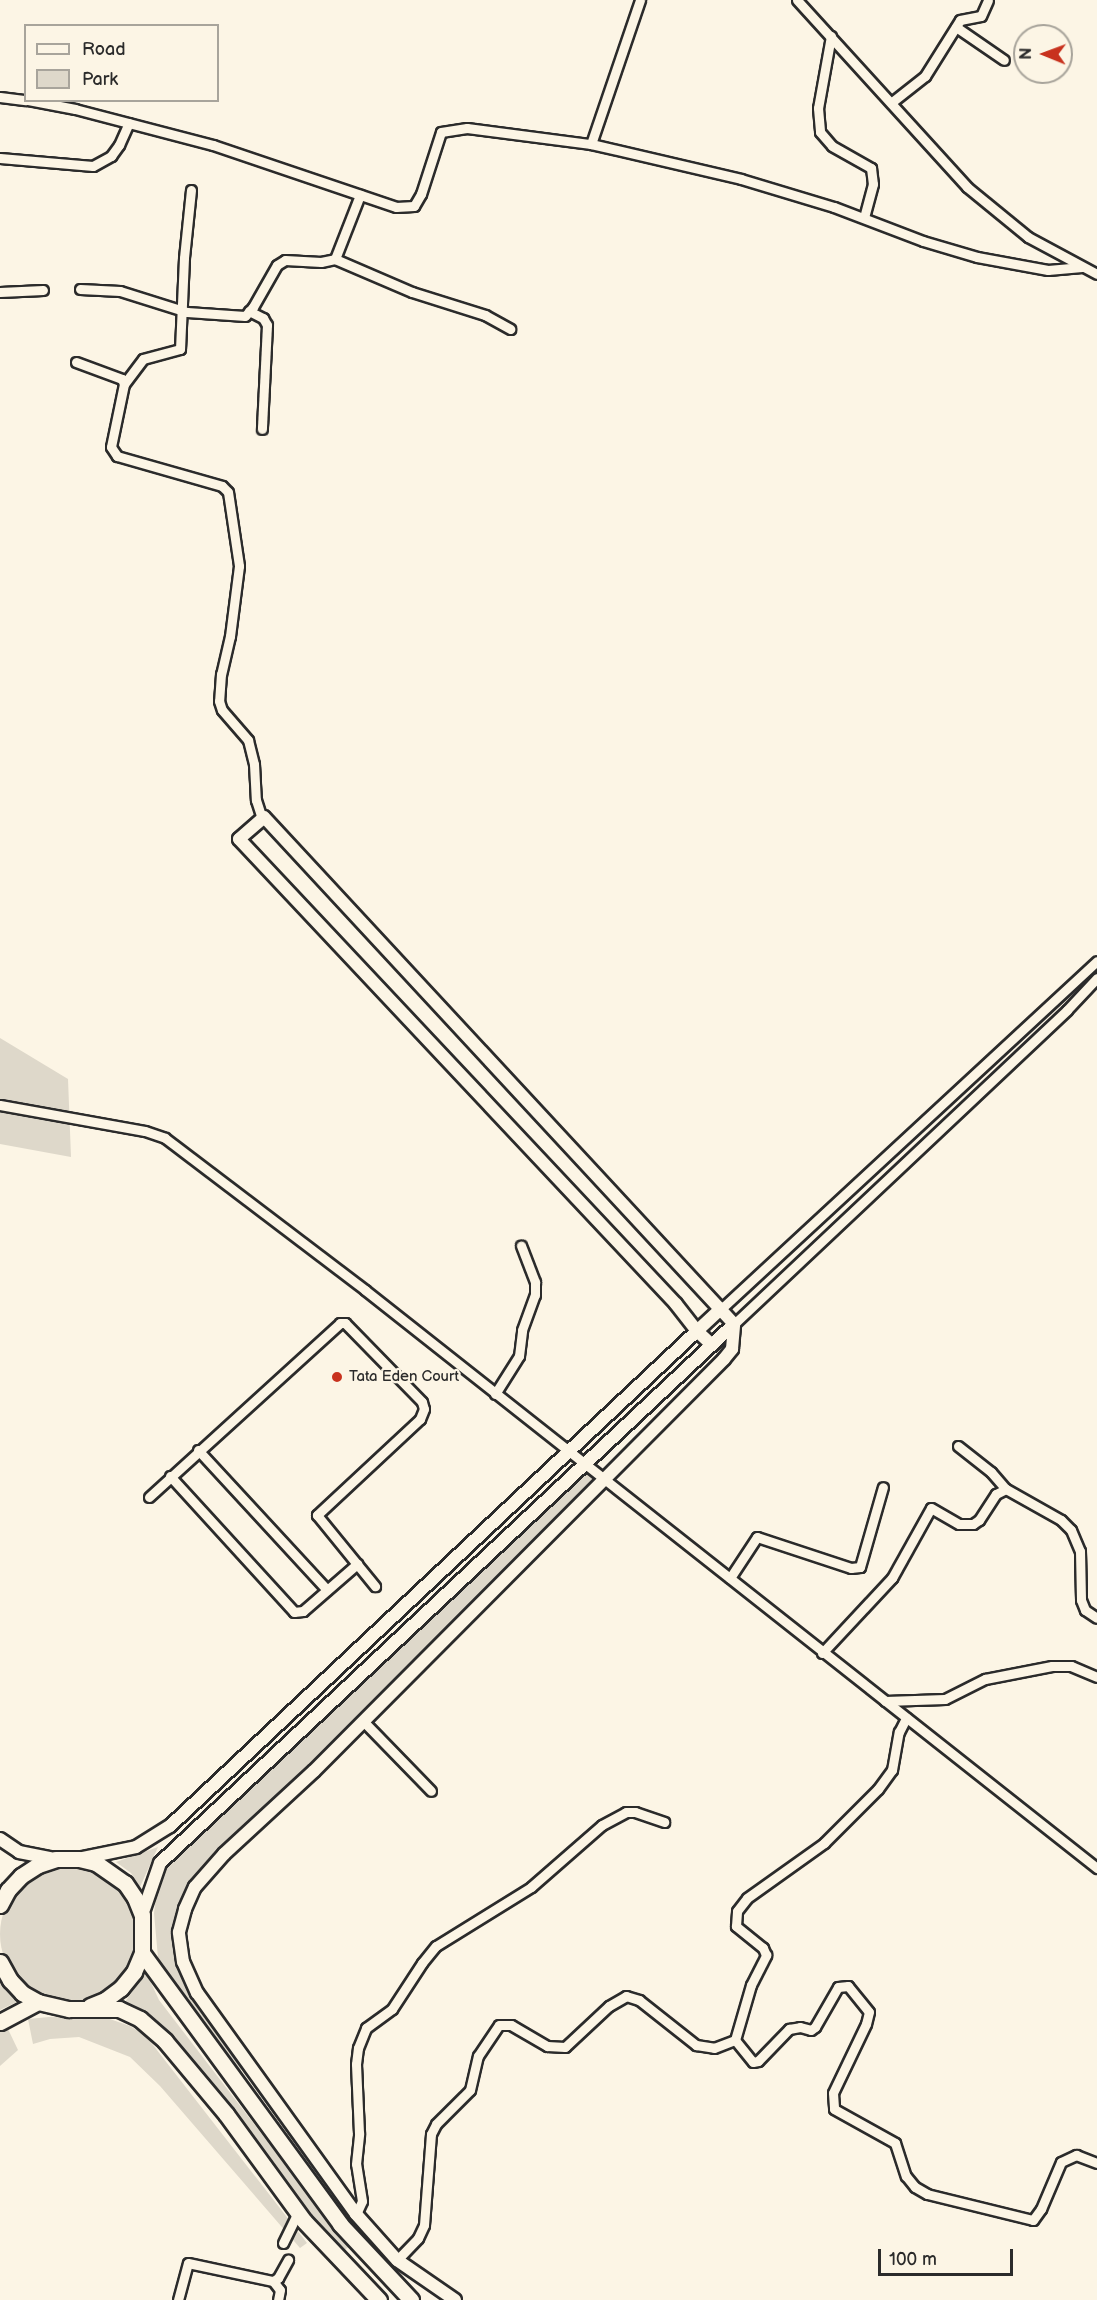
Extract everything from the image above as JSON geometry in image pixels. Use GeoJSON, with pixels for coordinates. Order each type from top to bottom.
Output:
{"type":"FeatureCollection","features":[{"type":"Feature","properties":{"kind":"main road"},"geometry":{"type":"LineString","coordinates":[[0,1905],[8,1890],[21,1876],[38,1865],[56,1859],[79,1859],[112,1872],[125,1883],[142,1915],[142,1953],[134,1972],[121,1988],[105,2000],[86,2007]]}},
{"type":"Feature","properties":{"kind":"main road"},"geometry":{"type":"LineString","coordinates":[[142,1953],[340,2224],[411,2300]]}},
{"type":"Feature","properties":{"kind":"main road"},"geometry":{"type":"LineString","coordinates":[[0,1962],[10,1980],[22,1993],[38,2002],[69,2009],[86,2007],[119,2009],[140,2019],[165,2041],[226,2114],[298,2212],[379,2300]]}},
{"type":"Feature","properties":{"kind":"main road"},"geometry":{"type":"LineString","coordinates":[[0,2022],[38,2002]]}},
{"type":"Feature","properties":{"kind":"street"},"geometry":{"type":"LineString","coordinates":[[591,144],[640,0]]}},
{"type":"Feature","properties":{"kind":"street"},"geometry":{"type":"LineString","coordinates":[[892,102],[925,76],[962,18],[981,16],[988,0]]}},
{"type":"Feature","properties":{"kind":"street"},"geometry":{"type":"LineString","coordinates":[[799,1],[967,188],[1028,237],[1097,274]]}},
{"type":"Feature","properties":{"kind":"street"},"geometry":{"type":"LineString","coordinates":[[956,27],[1004,60]]}},
{"type":"Feature","properties":{"kind":"street"},"geometry":{"type":"LineString","coordinates":[[831,36],[818,108],[820,132],[832,146],[871,168],[873,184],[864,217]]}},
{"type":"Feature","properties":{"kind":"street"},"geometry":{"type":"LineString","coordinates":[[0,97],[24,100]]}},
{"type":"Feature","properties":{"kind":"street"},"geometry":{"type":"LineString","coordinates":[[36,102],[213,145],[396,207],[414,206],[421,194],[441,132],[451,129],[530,134],[591,144],[771,187],[864,217],[923,241],[977,257],[1048,270],[1082,267]]}},
{"type":"Feature","properties":{"kind":"street"},"geometry":{"type":"LineString","coordinates":[[0,158],[93,166],[111,156],[129,123]]}},
{"type":"Feature","properties":{"kind":"street"},"geometry":{"type":"LineString","coordinates":[[191,190],[184,258],[180,349],[142,359],[124,384],[110,441],[114,454],[222,486],[228,492],[239,566],[230,636],[221,674],[219,701],[222,710],[248,740],[254,764],[256,800],[262,818]]}},
{"type":"Feature","properties":{"kind":"street"},"geometry":{"type":"LineString","coordinates":[[336,260],[360,195]]}},
{"type":"Feature","properties":{"kind":"street"},"geometry":{"type":"LineString","coordinates":[[80,289],[120,291],[183,310],[236,317],[245,316],[277,265],[285,260],[321,262],[336,260],[412,292],[485,315],[510,328]]}},
{"type":"Feature","properties":{"kind":"street"},"geometry":{"type":"LineString","coordinates":[[0,292],[43,290]]}},
{"type":"Feature","properties":{"kind":"street"},"geometry":{"type":"LineString","coordinates":[[249,311],[263,318],[267,325],[262,429]]}},
{"type":"Feature","properties":{"kind":"street"},"geometry":{"type":"LineString","coordinates":[[76,362],[122,379],[124,384]]}},
{"type":"Feature","properties":{"kind":"street"},"geometry":{"type":"LineString","coordinates":[[262,818],[266,818],[734,1324],[732,1349],[724,1359],[364,1722],[224,1854],[195,1887],[185,1909],[179,1932],[183,1962],[197,1993],[356,2214],[397,2260],[455,2300]]}},
{"type":"Feature","properties":{"kind":"street"},"geometry":{"type":"LineString","coordinates":[[262,818],[239,839],[712,1345]]}},
{"type":"Feature","properties":{"kind":"street"},"geometry":{"type":"LineString","coordinates":[[79,1859],[136,1847],[170,1826],[697,1331],[1097,961]]}},
{"type":"Feature","properties":{"kind":"street"},"geometry":{"type":"LineString","coordinates":[[142,1915],[160,1863],[1067,1010],[1097,978]]}},
{"type":"Feature","properties":{"kind":"street"},"geometry":{"type":"LineString","coordinates":[[0,1105],[116,1125],[157,1134],[165,1138],[365,1290],[1097,1868]]}},
{"type":"Feature","properties":{"kind":"street"},"geometry":{"type":"LineString","coordinates":[[495,1394],[519,1356],[522,1330],[535,1295],[535,1282],[521,1246]]}},
{"type":"Feature","properties":{"kind":"street"},"geometry":{"type":"LineString","coordinates":[[149,1497],[340,1323],[348,1325],[422,1402],[424,1409],[420,1419],[316,1515],[375,1586]]}},
{"type":"Feature","properties":{"kind":"street"},"geometry":{"type":"LineString","coordinates":[[958,1446],[992,1472],[1006,1489],[1061,1520],[1071,1530],[1080,1551],[1081,1600],[1084,1610],[1097,1618]]}},
{"type":"Feature","properties":{"kind":"street"},"geometry":{"type":"LineString","coordinates":[[198,1450],[327,1590]]}},
{"type":"Feature","properties":{"kind":"street"},"geometry":{"type":"LineString","coordinates":[[170,1476],[294,1612],[303,1611],[357,1564]]}},
{"type":"Feature","properties":{"kind":"street"},"geometry":{"type":"LineString","coordinates":[[730,1578],[757,1537],[851,1568],[860,1567],[883,1487]]}},
{"type":"Feature","properties":{"kind":"street"},"geometry":{"type":"LineString","coordinates":[[822,1653],[892,1578],[931,1508],[959,1524],[973,1524],[979,1520],[996,1494],[1006,1489]]}},
{"type":"Feature","properties":{"kind":"street"},"geometry":{"type":"LineString","coordinates":[[885,1701],[945,1699],[985,1679],[1052,1666],[1071,1666],[1097,1677]]}},
{"type":"Feature","properties":{"kind":"street"},"geometry":{"type":"LineString","coordinates":[[735,2040],[751,1985],[766,1955],[736,1926],[737,1911],[747,1898],[824,1843],[878,1789],[892,1770],[899,1732],[906,1718]]}},
{"type":"Feature","properties":{"kind":"street"},"geometry":{"type":"LineString","coordinates":[[364,1722],[431,1791]]}},
{"type":"Feature","properties":{"kind":"street"},"geometry":{"type":"LineString","coordinates":[[356,2214],[362,2201],[356,2164],[358,2133],[356,2064],[358,2048],[366,2028],[392,2008],[422,1963],[436,1947],[531,1887],[602,1825],[626,1812],[634,1812],[664,1822]]}},
{"type":"Feature","properties":{"kind":"street"},"geometry":{"type":"LineString","coordinates":[[0,1839],[20,1852],[56,1859]]}},
{"type":"Feature","properties":{"kind":"street"},"geometry":{"type":"LineString","coordinates":[[735,2040],[740,2043],[748,2059],[758,2061],[789,2029],[800,2027],[811,2030],[815,2027],[838,1988],[848,1986],[869,2012],[866,2024],[833,2093],[834,2109],[895,2144],[906,2176],[915,2187],[927,2194],[950,2201],[1033,2220],[1041,2209],[1061,2162],[1076,2155],[1097,2163]]}},
{"type":"Feature","properties":{"kind":"street"},"geometry":{"type":"LineString","coordinates":[[397,2260],[418,2238],[424,2225],[431,2134],[436,2124],[470,2090],[475,2063],[499,2025],[511,2025],[547,2046],[565,2047],[609,2006],[626,1996],[639,2000],[696,2045],[714,2048],[735,2040]]}},
{"type":"Feature","properties":{"kind":"street"},"geometry":{"type":"LineString","coordinates":[[236,2083],[252,2072]]}},
{"type":"Feature","properties":{"kind":"street"},"geometry":{"type":"LineString","coordinates":[[284,2243],[298,2212]]}},
{"type":"Feature","properties":{"kind":"street"},"geometry":{"type":"LineString","coordinates":[[273,2281],[278,2278],[288,2260]]}},
{"type":"Feature","properties":{"kind":"street"},"geometry":{"type":"LineString","coordinates":[[178,2300],[186,2265],[190,2263],[273,2281],[280,2290],[278,2300]]}},
{"type":"Feature","properties":{"kind":"green space"},"geometry":{"type":"Polygon","coordinates":[[[0,1038],[68,1079],[71,1157],[0,1144],[0,1038]]]}},
{"type":"Feature","properties":{"kind":"green space"},"geometry":{"type":"Polygon","coordinates":[[[588,1471],[594,1478],[450,1627],[344,1734],[204,1868],[176,1950],[183,1979],[242,2069],[237,2072],[172,1983],[158,1958],[154,1913],[157,1889],[164,1870],[588,1471]]]}},
{"type":"Feature","properties":{"kind":"green space"},"geometry":{"type":"Polygon","coordinates":[[[158,1847],[140,1887],[131,1873],[116,1862],[158,1847]]]}},
{"type":"Feature","properties":{"kind":"green space"},"geometry":{"type":"Polygon","coordinates":[[[68,1866],[94,1871],[106,1877],[116,1886],[125,1896],[131,1908],[136,1934],[131,1960],[125,1972],[116,1982],[106,1991],[94,1997],[68,2002],[42,1997],[30,1991],[20,1982],[11,1972],[5,1960],[0,1934],[5,1908],[11,1896],[20,1886],[30,1877],[42,1871],[68,1866]]]}},
{"type":"Feature","properties":{"kind":"green space"},"geometry":{"type":"Polygon","coordinates":[[[146,1972],[159,2000],[287,2167],[352,2244],[341,2253],[191,2059],[149,2016],[125,2002],[146,1972]]]}},
{"type":"Feature","properties":{"kind":"green space"},"geometry":{"type":"Polygon","coordinates":[[[0,1978],[21,2000],[0,2010],[0,1978]]]}},
{"type":"Feature","properties":{"kind":"green space"},"geometry":{"type":"Polygon","coordinates":[[[107,2018],[130,2026],[146,2036],[307,2243],[300,2248],[160,2086],[130,2057],[79,2037],[50,2039],[33,2044],[28,2019],[107,2018]]]}},
{"type":"Feature","properties":{"kind":"green space"},"geometry":{"type":"Polygon","coordinates":[[[7,2027],[18,2050],[0,2066],[0,2031],[7,2027]]]}},
{"type":"Feature","properties":{"kind":"place","name":"Tata Eden Court"},"geometry":{"type":"Point","coordinates":[337,1377]}}]}
